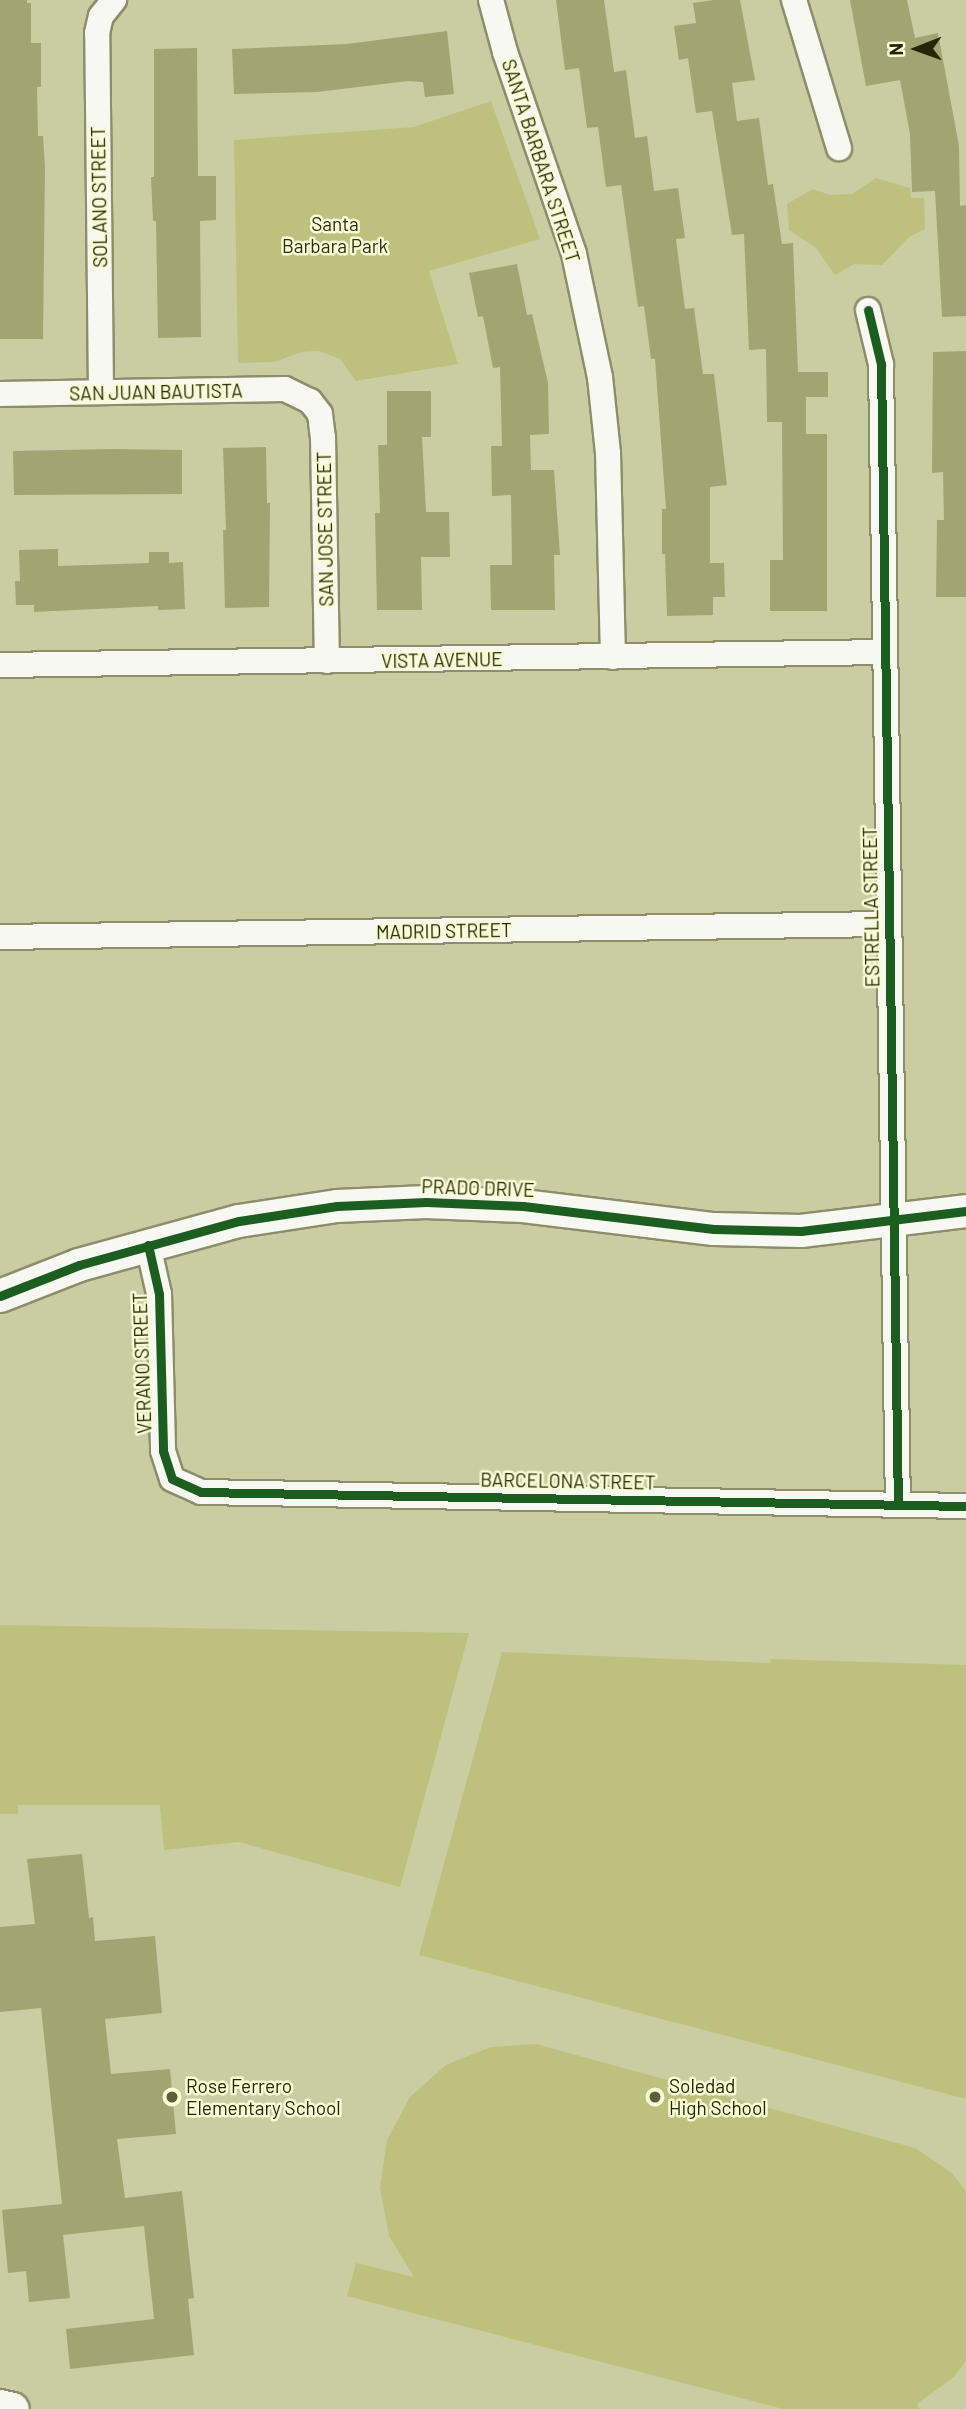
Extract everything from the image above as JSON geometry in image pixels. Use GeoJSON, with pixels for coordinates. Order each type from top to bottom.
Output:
{"type":"FeatureCollection","features":[{"type":"Feature","properties":{"kind":"street","name":"SANTA BARBARA STREET"},"geometry":{"type":"LineString","coordinates":[[491,0],[505,52],[574,254],[600,377],[609,466],[613,657]]}},
{"type":"Feature","properties":{"kind":"street"},"geometry":{"type":"LineString","coordinates":[[794,0],[839,148]]}},
{"type":"Feature","properties":{"kind":"street","name":"SOLANO STREET"},"geometry":{"type":"LineString","coordinates":[[102,393],[97,33],[101,16],[111,2]]}},
{"type":"Feature","properties":{"kind":"street","name":"ESTRELLA STREET"},"geometry":{"type":"LineString","coordinates":[[868,310],[881,364],[883,652],[898,1505]]}},
{"type":"Feature","properties":{"kind":"street","name":"SAN JUAN BAUTISTA"},"geometry":{"type":"LineString","coordinates":[[0,394],[285,389],[310,401]]}},
{"type":"Feature","properties":{"kind":"street","name":"SAN JOSE STREET"},"geometry":{"type":"LineString","coordinates":[[310,401],[320,414],[323,438],[327,661]]}},
{"type":"Feature","properties":{"kind":"street","name":"VISTA AVENUE"},"geometry":{"type":"LineString","coordinates":[[0,665],[883,652]]}},
{"type":"Feature","properties":{"kind":"street","name":"MADRID STREET"},"geometry":{"type":"LineString","coordinates":[[0,937],[889,924]]}},
{"type":"Feature","properties":{"kind":"street","name":"PRADO DRIVE"},"geometry":{"type":"LineString","coordinates":[[0,1296],[79,1265],[148,1245],[252,1219],[337,1206],[426,1202],[523,1206],[715,1229],[801,1231],[895,1222],[966,1211]]}},
{"type":"Feature","properties":{"kind":"street","name":"VERANO STREET"},"geometry":{"type":"LineString","coordinates":[[148,1245],[159,1294],[163,1451],[172,1479]]}},
{"type":"Feature","properties":{"kind":"street","name":"BARCELONA STREET"},"geometry":{"type":"LineString","coordinates":[[172,1479],[201,1492],[966,1506]]}},
{"type":"Feature","properties":{"kind":"street"},"geometry":{"type":"LineString","coordinates":[[0,2406],[13,2409]]}},
{"type":"Feature","properties":{"kind":"green space","name":"Santa Barbara Park"},"geometry":{"type":"Polygon","coordinates":[[[491,101],[540,239],[429,271],[458,364],[356,381],[340,359],[319,351],[302,352],[274,362],[238,363],[234,140],[414,127],[491,101]]]}},
{"type":"Feature","properties":{"kind":"green space"},"geometry":{"type":"Polygon","coordinates":[[[876,178],[910,188],[911,198],[924,198],[925,229],[909,237],[882,265],[854,264],[835,275],[816,248],[789,230],[787,204],[813,189],[830,195],[852,194],[876,178]]]}},
{"type":"Feature","properties":{"kind":"green space"},"geometry":{"type":"Polygon","coordinates":[[[0,1625],[469,1633],[400,1887],[239,1842],[164,1850],[160,1805],[18,1805],[18,1814],[0,1814],[0,1625]]]}},
{"type":"Feature","properties":{"kind":"green space"},"geometry":{"type":"Polygon","coordinates":[[[502,1652],[770,1663],[771,1659],[966,1665],[966,2099],[419,1955],[502,1652]]]}},
{"type":"Feature","properties":{"kind":"green space"},"geometry":{"type":"Polygon","coordinates":[[[536,2044],[915,2148],[952,2173],[966,2191],[966,2361],[954,2377],[918,2403],[917,2408],[921,2409],[783,2409],[347,2296],[356,2263],[414,2277],[389,2236],[380,2188],[387,2140],[410,2097],[446,2065],[491,2047],[536,2044]]]}},
{"type":"Feature","properties":{"kind":"building"},"geometry":{"type":"Polygon","coordinates":[[[0,0],[27,0],[27,3],[31,3],[31,43],[41,43],[41,87],[37,87],[38,136],[43,136],[45,168],[43,339],[0,339],[0,0]]]}},
{"type":"Feature","properties":{"kind":"building"},"geometry":{"type":"Polygon","coordinates":[[[556,0],[604,0],[614,72],[626,70],[635,138],[647,136],[654,191],[678,188],[685,238],[676,239],[685,309],[694,308],[703,374],[714,374],[727,485],[710,487],[710,563],[724,563],[725,597],[713,597],[713,615],[667,616],[665,554],[662,554],[662,509],[666,509],[655,359],[651,359],[644,306],[638,307],[621,185],[606,187],[598,127],[587,128],[579,68],[565,70],[556,0]]]}},
{"type":"Feature","properties":{"kind":"building"},"geometry":{"type":"Polygon","coordinates":[[[740,0],[755,80],[732,83],[737,121],[759,118],[768,185],[773,184],[782,244],[793,243],[798,372],[828,372],[828,397],[806,397],[806,434],[827,434],[827,611],[770,611],[770,560],[783,560],[782,422],[767,422],[766,349],[749,350],[744,234],[732,235],[712,111],[696,113],[688,58],[679,60],[674,26],[696,23],[693,3],[740,0]]]}},
{"type":"Feature","properties":{"kind":"building"},"geometry":{"type":"Polygon","coordinates":[[[850,0],[907,0],[915,38],[938,33],[959,146],[960,206],[966,205],[966,316],[942,317],[935,191],[912,192],[910,134],[900,80],[866,86],[850,0]]]}},
{"type":"Feature","properties":{"kind":"building"},"geometry":{"type":"Polygon","coordinates":[[[447,31],[454,94],[425,97],[423,82],[408,81],[317,92],[234,94],[232,49],[347,44],[447,31]]]}},
{"type":"Feature","properties":{"kind":"building"},"geometry":{"type":"Polygon","coordinates":[[[197,48],[198,176],[216,176],[216,220],[200,221],[201,337],[158,338],[156,221],[153,221],[151,177],[154,177],[154,49],[197,48]]]}},
{"type":"Feature","properties":{"kind":"building"},"geometry":{"type":"Polygon","coordinates":[[[517,264],[527,315],[532,314],[548,383],[549,434],[530,435],[531,470],[554,470],[560,555],[554,555],[555,610],[491,610],[490,565],[512,565],[511,495],[492,496],[491,446],[502,446],[500,367],[493,368],[483,316],[478,317],[469,273],[517,264]]]}},
{"type":"Feature","properties":{"kind":"building"},"geometry":{"type":"Polygon","coordinates":[[[966,351],[966,597],[936,597],[937,520],[944,520],[943,472],[932,473],[933,352],[966,351]]]}},
{"type":"Feature","properties":{"kind":"building"},"geometry":{"type":"Polygon","coordinates":[[[387,391],[431,391],[431,437],[422,437],[426,512],[449,512],[450,557],[421,557],[422,610],[377,610],[375,513],[380,513],[378,445],[387,445],[387,391]]]}},
{"type":"Feature","properties":{"kind":"building"},"geometry":{"type":"Polygon","coordinates":[[[266,447],[267,503],[270,503],[269,607],[225,608],[223,448],[266,447]]]}},
{"type":"Feature","properties":{"kind":"building"},"geometry":{"type":"Polygon","coordinates":[[[182,450],[182,494],[14,495],[13,451],[182,450]]]}},
{"type":"Feature","properties":{"kind":"building"},"geometry":{"type":"Polygon","coordinates":[[[58,549],[58,566],[149,563],[149,552],[169,552],[169,563],[183,562],[185,609],[158,610],[158,606],[34,612],[34,605],[16,605],[15,581],[20,581],[19,550],[58,549]]]}},
{"type":"Feature","properties":{"kind":"building"},"geometry":{"type":"Polygon","coordinates":[[[82,1854],[89,1918],[93,1917],[95,1941],[155,1936],[162,2013],[105,2019],[111,2074],[170,2069],[176,2134],[117,2139],[125,2198],[182,2191],[194,2298],[188,2299],[194,2355],[70,2369],[66,2329],[154,2319],[144,2226],[63,2235],[70,2298],[29,2302],[26,2271],[8,2273],[2,2210],[62,2204],[41,2008],[0,2012],[0,1927],[35,1924],[27,1859],[82,1854]]]}},
{"type":"Feature","properties":{"kind":"cycle path"},"geometry":{"type":"LineString","coordinates":[[868,310],[881,364],[898,1505]]}},
{"type":"Feature","properties":{"kind":"cycle path"},"geometry":{"type":"LineString","coordinates":[[0,1296],[79,1265],[239,1221],[337,1206],[426,1202],[523,1206],[714,1229],[801,1231],[966,1211]]}},
{"type":"Feature","properties":{"kind":"cycle path"},"geometry":{"type":"LineString","coordinates":[[148,1245],[159,1294],[163,1451],[172,1479],[201,1492],[966,1506]]}},
{"type":"Feature","properties":{"kind":"place","name":"Rose Ferrero Elementary School"},"geometry":{"type":"Point","coordinates":[172,2097]}},
{"type":"Feature","properties":{"kind":"place","name":"Soledad High School"},"geometry":{"type":"Point","coordinates":[655,2097]}}]}
